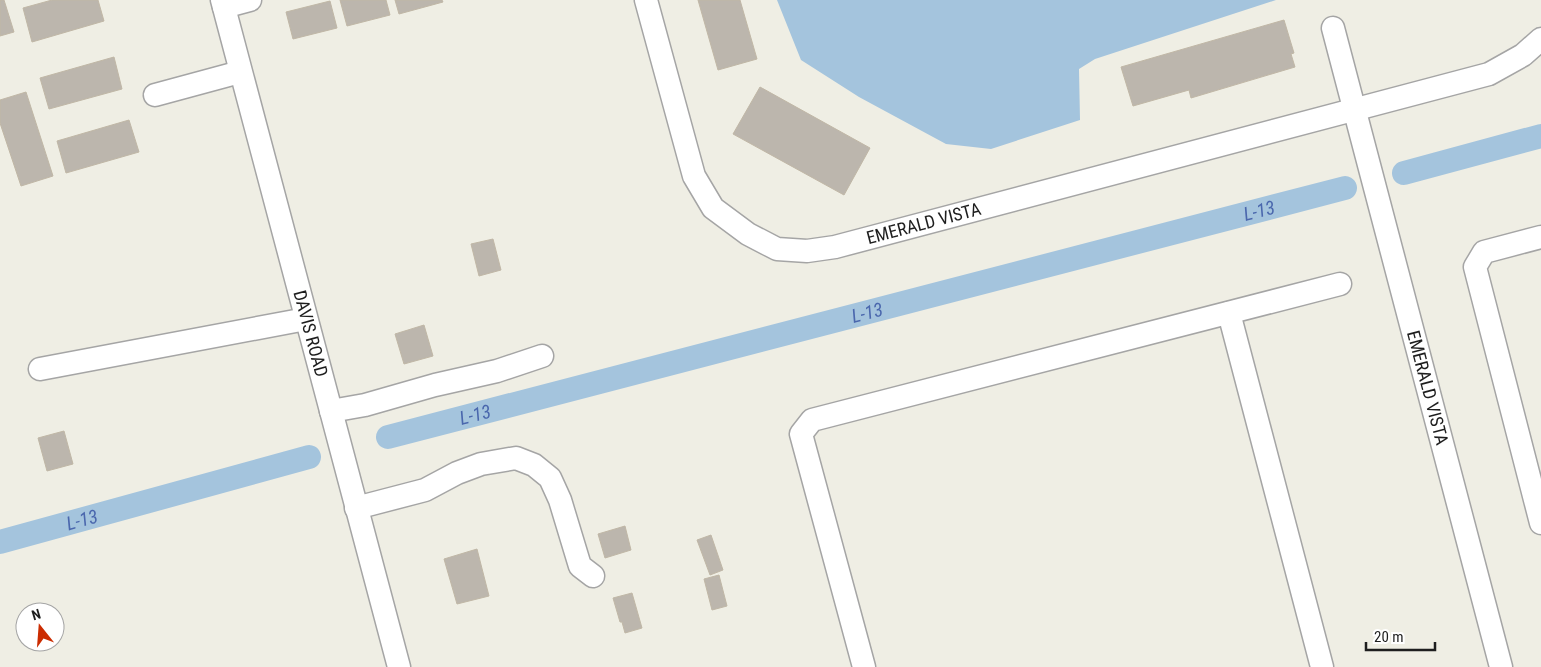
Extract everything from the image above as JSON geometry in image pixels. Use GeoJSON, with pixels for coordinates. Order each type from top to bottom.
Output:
{"type":"FeatureCollection","features":[{"type":"Feature","properties":{"kind":"street"},"geometry":{"type":"LineString","coordinates":[[223,4],[250,0]]}},
{"type":"Feature","properties":{"kind":"street","name":"EMERALD VISTA"},"geometry":{"type":"LineString","coordinates":[[646,0],[694,176],[713,208],[748,234],[777,248],[807,251],[835,247],[1489,74],[1523,55],[1541,38]]}},
{"type":"Feature","properties":{"kind":"street","name":"DAVIS ROAD"},"geometry":{"type":"LineString","coordinates":[[223,4],[399,667]]}},
{"type":"Feature","properties":{"kind":"street"},"geometry":{"type":"LineString","coordinates":[[1333,28],[1355,109]]}},
{"type":"Feature","properties":{"kind":"street"},"geometry":{"type":"LineString","coordinates":[[155,94],[240,72]]}},
{"type":"Feature","properties":{"kind":"street","name":"EMERALD VISTA"},"geometry":{"type":"LineString","coordinates":[[1355,109],[1501,667]]}},
{"type":"Feature","properties":{"kind":"street"},"geometry":{"type":"LineString","coordinates":[[1541,237],[1484,252],[1475,267],[1541,523]]}},
{"type":"Feature","properties":{"kind":"street"},"geometry":{"type":"LineString","coordinates":[[864,667],[801,434],[812,420],[1340,284]]}},
{"type":"Feature","properties":{"kind":"street"},"geometry":{"type":"LineString","coordinates":[[1229,313],[1322,667]]}},
{"type":"Feature","properties":{"kind":"street"},"geometry":{"type":"LineString","coordinates":[[40,370],[306,319]]}},
{"type":"Feature","properties":{"kind":"street"},"geometry":{"type":"LineString","coordinates":[[331,411],[365,405],[435,385],[497,371],[542,356]]}},
{"type":"Feature","properties":{"kind":"street"},"geometry":{"type":"LineString","coordinates":[[356,508],[425,490],[457,473],[481,464],[516,458],[534,465],[550,478],[560,500],[580,566],[593,576]]}},
{"type":"Feature","properties":{"kind":"water"},"geometry":{"type":"Polygon","coordinates":[[[777,0],[1276,0],[1095,59],[1079,69],[1080,120],[991,149],[946,144],[859,97],[801,60],[777,0]]]}},
{"type":"Feature","properties":{"kind":"building"},"geometry":{"type":"Polygon","coordinates":[[[0,0],[4,0],[14,32],[0,36],[0,0]]]}},
{"type":"Feature","properties":{"kind":"building"},"geometry":{"type":"Polygon","coordinates":[[[52,0],[98,0],[104,21],[32,42],[23,8],[52,0]]]}},
{"type":"Feature","properties":{"kind":"building"},"geometry":{"type":"Polygon","coordinates":[[[340,0],[386,0],[390,15],[347,26],[340,0]]]}},
{"type":"Feature","properties":{"kind":"building"},"geometry":{"type":"Polygon","coordinates":[[[395,0],[442,0],[443,2],[399,14],[395,0]]]}},
{"type":"Feature","properties":{"kind":"building"},"geometry":{"type":"Polygon","coordinates":[[[698,0],[740,0],[757,59],[718,70],[698,0]]]}},
{"type":"Feature","properties":{"kind":"building"},"geometry":{"type":"Polygon","coordinates":[[[330,1],[337,28],[293,39],[286,12],[330,1]]]}},
{"type":"Feature","properties":{"kind":"building"},"geometry":{"type":"Polygon","coordinates":[[[1284,20],[1294,53],[1291,54],[1295,67],[1191,98],[1189,90],[1133,106],[1121,67],[1284,20]]]}},
{"type":"Feature","properties":{"kind":"building"},"geometry":{"type":"Polygon","coordinates":[[[114,57],[122,89],[49,109],[40,78],[114,57]]]}},
{"type":"Feature","properties":{"kind":"building"},"geometry":{"type":"Polygon","coordinates":[[[760,87],[870,148],[844,195],[733,134],[760,87]]]}},
{"type":"Feature","properties":{"kind":"building"},"geometry":{"type":"Polygon","coordinates":[[[26,92],[53,176],[21,186],[0,123],[0,100],[26,92]]]}},
{"type":"Feature","properties":{"kind":"building"},"geometry":{"type":"Polygon","coordinates":[[[129,120],[139,152],[66,173],[57,141],[129,120]]]}},
{"type":"Feature","properties":{"kind":"building"},"geometry":{"type":"Polygon","coordinates":[[[493,239],[501,270],[479,276],[471,244],[493,239]]]}},
{"type":"Feature","properties":{"kind":"building"},"geometry":{"type":"Polygon","coordinates":[[[424,325],[433,356],[404,364],[395,334],[424,325]]]}},
{"type":"Feature","properties":{"kind":"building"},"geometry":{"type":"Polygon","coordinates":[[[64,431],[73,464],[47,471],[38,438],[64,431]]]}},
{"type":"Feature","properties":{"kind":"building"},"geometry":{"type":"Polygon","coordinates":[[[625,526],[631,550],[605,558],[598,534],[625,526]]]}},
{"type":"Feature","properties":{"kind":"building"},"geometry":{"type":"Polygon","coordinates":[[[711,535],[723,570],[710,575],[697,540],[711,535]]]}},
{"type":"Feature","properties":{"kind":"building"},"geometry":{"type":"Polygon","coordinates":[[[477,549],[489,596],[457,604],[444,559],[477,549]]]}},
{"type":"Feature","properties":{"kind":"building"},"geometry":{"type":"Polygon","coordinates":[[[719,575],[727,606],[712,610],[704,579],[719,575]]]}},
{"type":"Feature","properties":{"kind":"building"},"geometry":{"type":"Polygon","coordinates":[[[632,593],[642,628],[625,633],[613,598],[632,593]]]}},
{"type":"Feature","properties":{"kind":"waterway","name":"L-13"},"geometry":{"type":"LineString","coordinates":[[1404,173],[1541,136]]}},
{"type":"Feature","properties":{"kind":"waterway","name":"L-13"},"geometry":{"type":"LineString","coordinates":[[388,437],[1345,188]]}},
{"type":"Feature","properties":{"kind":"waterway","name":"L-13"},"geometry":{"type":"LineString","coordinates":[[0,542],[309,457]]}}]}
